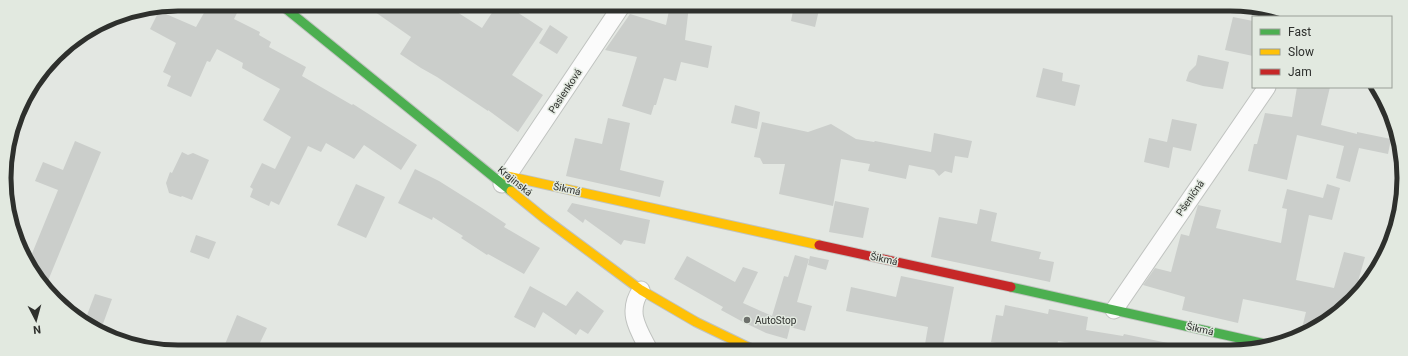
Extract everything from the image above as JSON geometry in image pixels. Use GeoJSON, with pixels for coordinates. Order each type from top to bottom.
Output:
{"type":"FeatureCollection","features":[{"type":"Feature","properties":{"kind":"street","name":"Krajinská"},"geometry":{"type":"LineString","coordinates":[[289,11],[504,180],[544,218],[641,290],[696,322],[744,345]]}},
{"type":"Feature","properties":{"kind":"street","name":"Pasienková"},"geometry":{"type":"LineString","coordinates":[[504,180],[618,11]]}},
{"type":"Feature","properties":{"kind":"street","name":"Pšeničná"},"geometry":{"type":"LineString","coordinates":[[1114,310],[1266,88]]}},
{"type":"Feature","properties":{"kind":"street","name":"Šikmá"},"geometry":{"type":"LineString","coordinates":[[504,180],[1114,310],[1259,343]]}},
{"type":"Feature","properties":{"kind":"street"},"geometry":{"type":"LineString","coordinates":[[641,290],[635,299],[634,318],[646,345]]}},
{"type":"Feature","properties":{"kind":"building"},"geometry":{"type":"Polygon","coordinates":[[[205,11],[238,11],[234,19],[260,32],[259,35],[271,42],[269,47],[306,67],[302,76],[352,105],[353,104],[417,145],[401,170],[364,145],[354,159],[326,143],[321,152],[308,146],[279,205],[271,201],[269,206],[250,197],[253,189],[250,187],[262,163],[275,169],[291,137],[263,120],[280,89],[242,68],[243,63],[217,49],[210,62],[207,61],[191,97],[167,86],[171,76],[163,72],[176,43],[150,29],[159,12],[160,12],[196,27],[205,11]]]}},
{"type":"Feature","properties":{"kind":"building"},"geometry":{"type":"Polygon","coordinates":[[[374,11],[455,11],[482,28],[493,11],[515,11],[543,29],[512,75],[543,95],[518,132],[488,110],[400,54],[411,37],[374,11]]]}},
{"type":"Feature","properties":{"kind":"building"},"geometry":{"type":"Polygon","coordinates":[[[669,11],[688,11],[685,40],[712,46],[708,68],[681,62],[676,81],[664,78],[656,105],[654,105],[651,115],[622,106],[637,57],[605,50],[630,14],[666,25],[669,11]]]}},
{"type":"Feature","properties":{"kind":"building"},"geometry":{"type":"Polygon","coordinates":[[[793,11],[819,11],[815,27],[791,21],[793,11]]]}},
{"type":"Feature","properties":{"kind":"building"},"geometry":{"type":"Polygon","coordinates":[[[1233,17],[1252,21],[1252,56],[1225,50],[1233,17]]]}},
{"type":"Feature","properties":{"kind":"building"},"geometry":{"type":"Polygon","coordinates":[[[550,25],[568,37],[557,54],[539,43],[550,25]]]}},
{"type":"Feature","properties":{"kind":"building"},"geometry":{"type":"Polygon","coordinates":[[[1198,55],[1229,62],[1223,89],[1203,86],[1186,81],[1189,72],[1196,65],[1198,55]]]}},
{"type":"Feature","properties":{"kind":"building"},"geometry":{"type":"Polygon","coordinates":[[[1043,68],[1063,73],[1062,81],[1080,85],[1075,106],[1036,97],[1043,68]]]}},
{"type":"Feature","properties":{"kind":"building"},"geometry":{"type":"Polygon","coordinates":[[[1297,88],[1330,88],[1321,125],[1357,134],[1357,132],[1391,139],[1388,154],[1359,148],[1350,182],[1336,178],[1344,146],[1297,135],[1287,180],[1248,171],[1254,144],[1257,144],[1265,113],[1292,117],[1297,88]]]}},
{"type":"Feature","properties":{"kind":"building"},"geometry":{"type":"Polygon","coordinates":[[[735,105],[760,112],[757,129],[731,123],[735,105]]]}},
{"type":"Feature","properties":{"kind":"building"},"geometry":{"type":"Polygon","coordinates":[[[608,118],[630,123],[620,170],[664,181],[660,197],[566,176],[575,138],[602,144],[608,118]]]}},
{"type":"Feature","properties":{"kind":"building"},"geometry":{"type":"Polygon","coordinates":[[[1172,119],[1197,124],[1191,151],[1173,147],[1169,168],[1144,162],[1149,138],[1167,142],[1172,119]]]}},
{"type":"Feature","properties":{"kind":"building"},"geometry":{"type":"Polygon","coordinates":[[[762,122],[808,132],[831,124],[856,139],[875,141],[931,152],[934,133],[972,141],[968,158],[955,156],[952,173],[945,171],[939,176],[934,170],[909,165],[906,179],[868,171],[870,164],[841,159],[833,206],[779,194],[785,164],[763,164],[760,158],[754,157],[762,122]]]}},
{"type":"Feature","properties":{"kind":"building"},"geometry":{"type":"Polygon","coordinates":[[[75,141],[101,152],[47,282],[31,257],[58,190],[35,181],[43,162],[63,170],[75,141]]]}},
{"type":"Feature","properties":{"kind":"building"},"geometry":{"type":"Polygon","coordinates":[[[182,152],[188,155],[193,153],[209,160],[192,200],[169,193],[166,183],[170,172],[172,173],[182,152]]]}},
{"type":"Feature","properties":{"kind":"building"},"geometry":{"type":"Polygon","coordinates":[[[415,169],[439,181],[482,208],[506,224],[504,227],[540,248],[524,274],[488,254],[487,255],[461,238],[463,236],[433,217],[432,220],[398,203],[415,169]]]}},
{"type":"Feature","properties":{"kind":"building"},"geometry":{"type":"Polygon","coordinates":[[[356,184],[385,197],[366,238],[337,225],[356,184]]]}},
{"type":"Feature","properties":{"kind":"building"},"geometry":{"type":"Polygon","coordinates":[[[1327,184],[1340,188],[1332,220],[1309,215],[1296,280],[1334,288],[1344,252],[1365,257],[1356,288],[1340,304],[1314,323],[1304,328],[1302,329],[1306,312],[1243,299],[1238,323],[1182,310],[1185,297],[1143,285],[1155,268],[1171,272],[1181,234],[1189,236],[1198,205],[1221,210],[1216,228],[1281,243],[1287,209],[1282,208],[1287,189],[1323,198],[1327,184]]]}},
{"type":"Feature","properties":{"kind":"building"},"geometry":{"type":"Polygon","coordinates":[[[835,201],[869,208],[863,238],[829,232],[835,201]]]}},
{"type":"Feature","properties":{"kind":"building"},"geometry":{"type":"Polygon","coordinates":[[[572,203],[650,220],[645,244],[624,240],[621,245],[585,219],[583,223],[567,211],[572,203]]]}},
{"type":"Feature","properties":{"kind":"building"},"geometry":{"type":"Polygon","coordinates":[[[980,209],[997,213],[991,241],[1041,252],[1039,259],[1054,262],[1050,282],[931,257],[939,217],[977,224],[980,209]]]}},
{"type":"Feature","properties":{"kind":"building"},"geometry":{"type":"Polygon","coordinates":[[[196,235],[216,242],[209,259],[190,252],[196,235]]]}},
{"type":"Feature","properties":{"kind":"building"},"geometry":{"type":"Polygon","coordinates":[[[795,255],[809,259],[797,302],[812,306],[805,331],[790,327],[787,339],[766,333],[743,322],[721,310],[723,307],[674,279],[687,256],[735,282],[743,267],[758,272],[743,303],[772,316],[784,276],[788,277],[795,255]]]}},
{"type":"Feature","properties":{"kind":"building"},"geometry":{"type":"Polygon","coordinates":[[[810,256],[829,260],[826,270],[808,265],[810,256]]]}},
{"type":"Feature","properties":{"kind":"building"},"geometry":{"type":"Polygon","coordinates":[[[901,276],[954,287],[943,345],[925,345],[928,327],[846,311],[851,287],[896,297],[901,276]]]}},
{"type":"Feature","properties":{"kind":"building"},"geometry":{"type":"Polygon","coordinates":[[[530,286],[566,306],[577,291],[604,311],[588,334],[580,329],[576,335],[543,312],[535,328],[514,317],[530,286]]]}},
{"type":"Feature","properties":{"kind":"building"},"geometry":{"type":"Polygon","coordinates":[[[95,294],[112,299],[102,327],[86,318],[95,294]]]}},
{"type":"Feature","properties":{"kind":"building"},"geometry":{"type":"Polygon","coordinates":[[[1005,305],[1048,314],[1049,309],[1088,317],[1086,330],[1123,336],[1124,334],[1168,343],[1168,345],[1084,345],[1058,341],[1057,345],[1006,345],[991,342],[996,315],[1003,316],[1005,305]]]}},
{"type":"Feature","properties":{"kind":"building"},"geometry":{"type":"Polygon","coordinates":[[[237,315],[267,328],[259,345],[225,345],[237,315]]]}},
{"type":"Feature","properties":{"kind":"traffic: fast"},"geometry":{"type":"LineString","coordinates":[[289,11],[511,191]]}},
{"type":"Feature","properties":{"kind":"traffic: fast"},"geometry":{"type":"LineString","coordinates":[[1011,287],[1259,343]]}},
{"type":"Feature","properties":{"kind":"traffic: slow"},"geometry":{"type":"LineString","coordinates":[[507,176],[819,245]]}},
{"type":"Feature","properties":{"kind":"traffic: slow"},"geometry":{"type":"LineString","coordinates":[[511,191],[544,218],[641,290],[696,322],[744,345]]}},
{"type":"Feature","properties":{"kind":"traffic: jam"},"geometry":{"type":"LineString","coordinates":[[819,245],[1011,287]]}},
{"type":"Feature","properties":{"kind":"place","name":"AutoStop"},"geometry":{"type":"Point","coordinates":[747,320]}}]}
